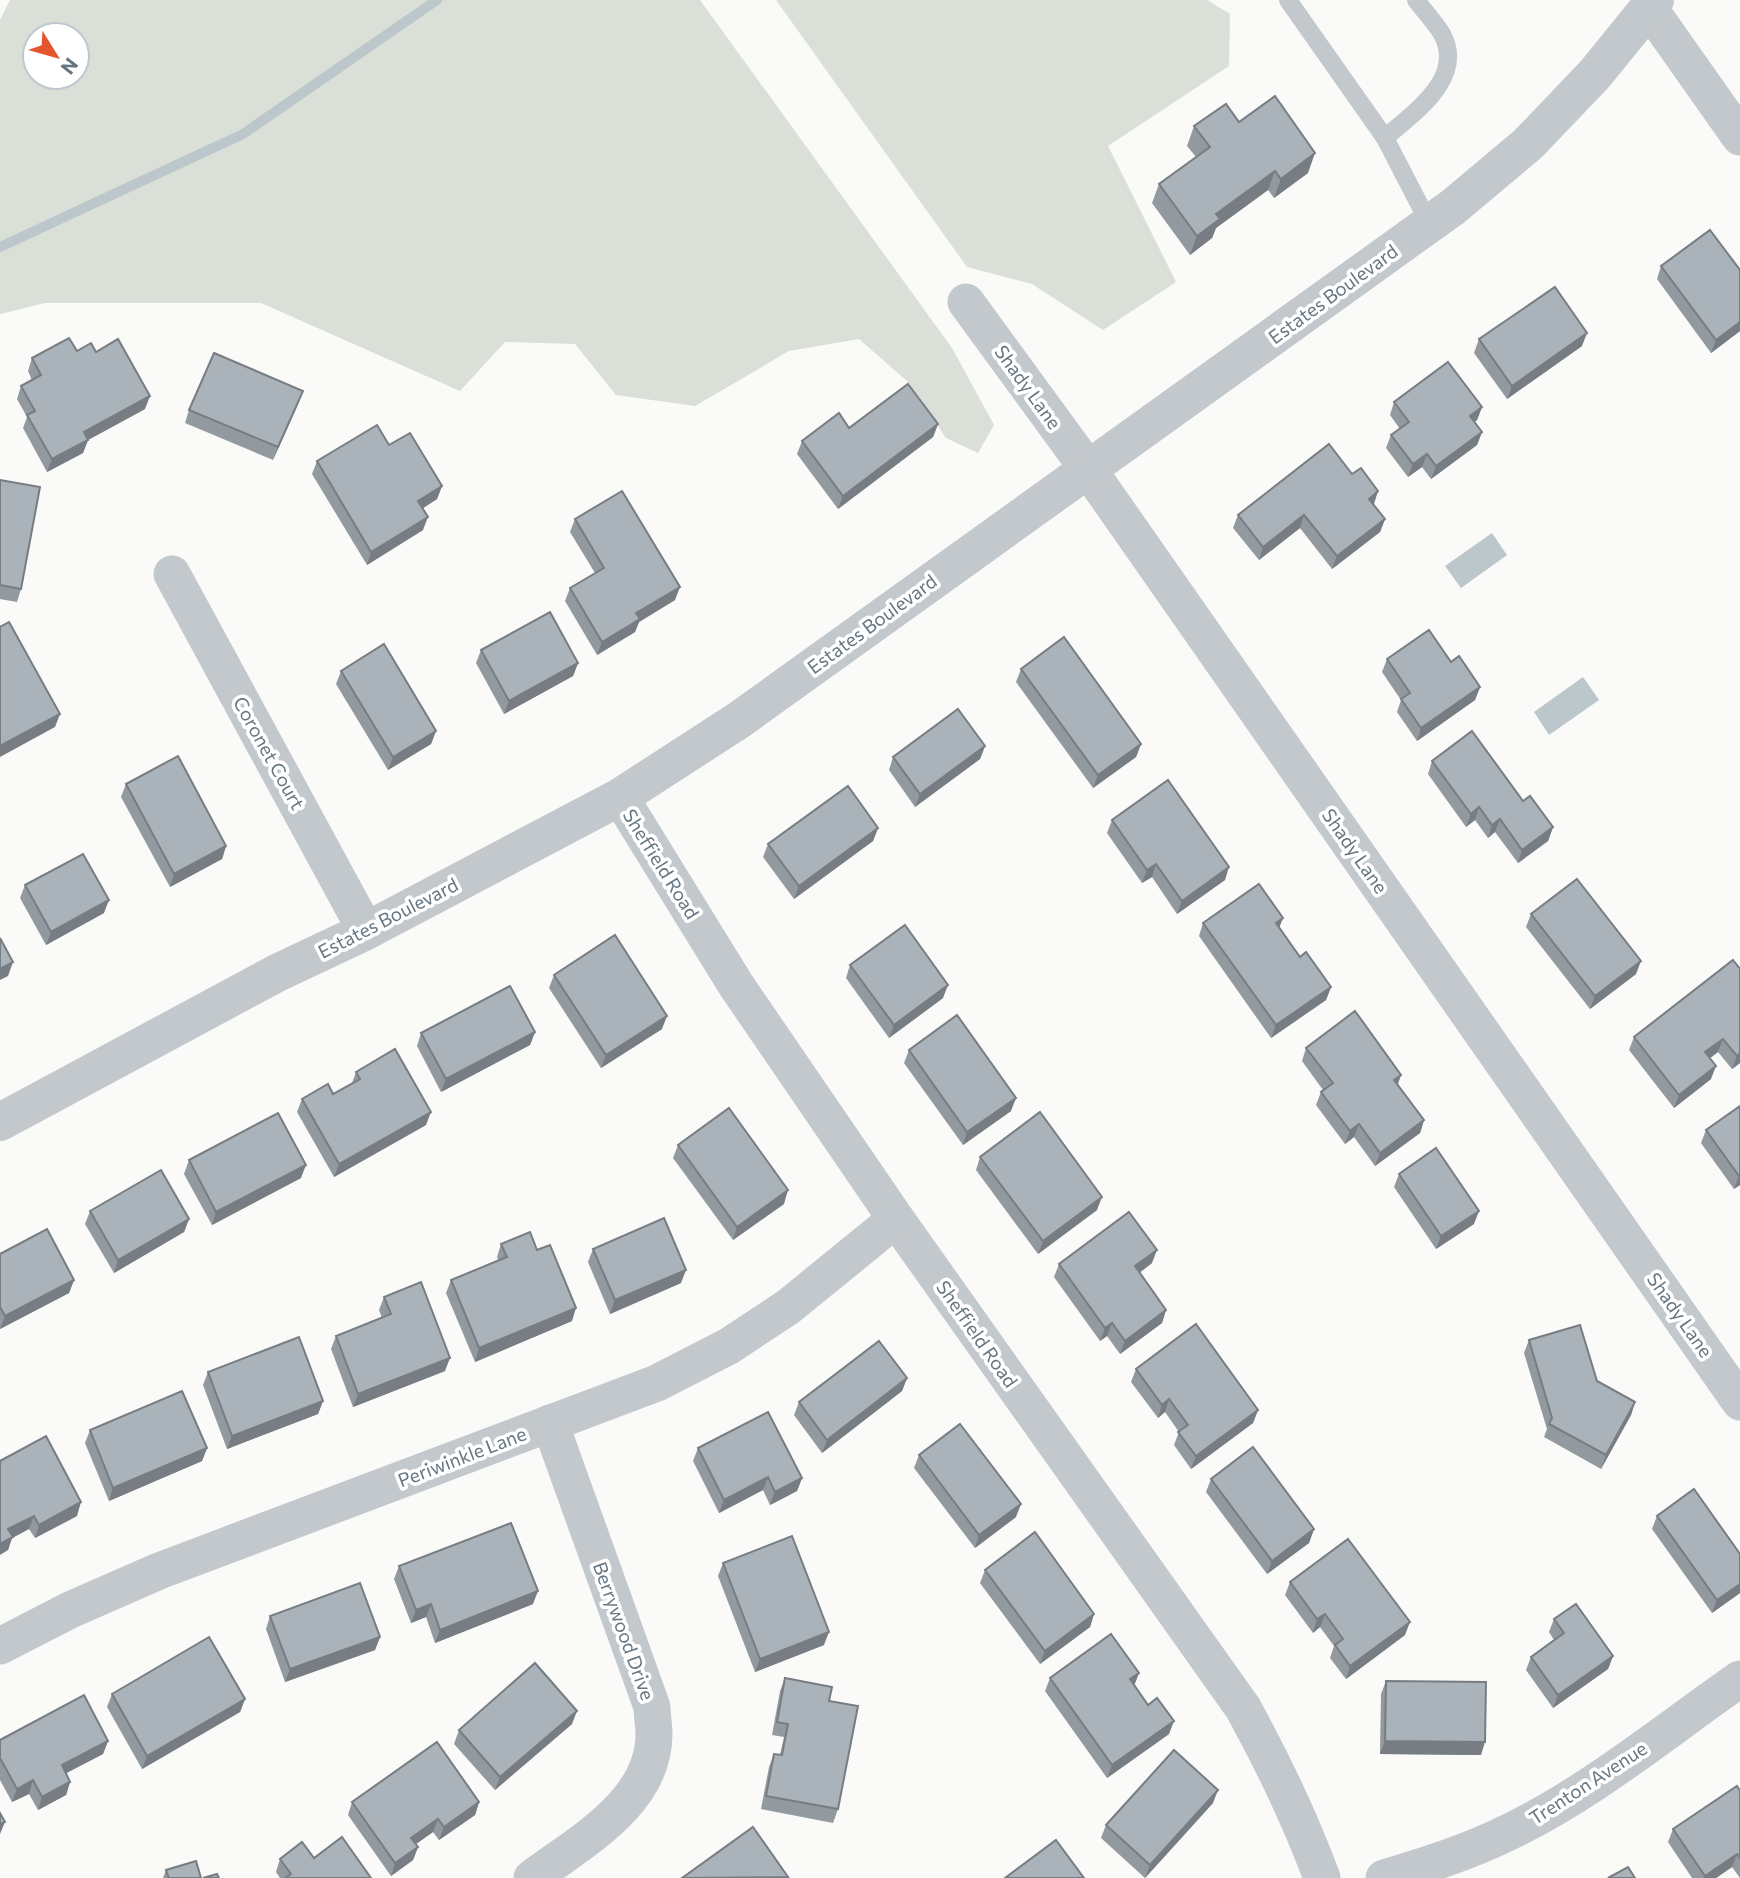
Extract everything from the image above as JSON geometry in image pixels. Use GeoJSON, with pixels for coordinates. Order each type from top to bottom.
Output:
{"type":"FeatureCollection","features":[{"type":"Feature","properties":{"kind":"street"},"geometry":{"type":"LineString","coordinates":[[1652,4],[1740,137]]}},
{"type":"Feature","properties":{"kind":"street","name":"Estates Boulevard"},"geometry":{"type":"LineString","coordinates":[[0,1122],[277,973],[366,931],[620,797],[739,720],[1430,225],[1528,144],[1595,74],[1652,4]]}},
{"type":"Feature","properties":{"kind":"street","name":"Shady Lane"},"geometry":{"type":"LineString","coordinates":[[966,302],[1088,469],[1740,1402]]}},
{"type":"Feature","properties":{"kind":"street","name":"Coronet Court"},"geometry":{"type":"LineString","coordinates":[[172,574],[366,931]]}},
{"type":"Feature","properties":{"kind":"street","name":"Sheffield Road"},"geometry":{"type":"LineString","coordinates":[[620,797],[736,985],[896,1219],[1243,1708],[1284,1784],[1322,1878]]}},
{"type":"Feature","properties":{"kind":"street","name":"Periwinkle Lane"},"geometry":{"type":"LineString","coordinates":[[0,1646],[70,1610],[159,1571],[657,1383],[729,1346],[788,1307],[896,1219]]}},
{"type":"Feature","properties":{"kind":"street","name":"Berrywood Drive"},"geometry":{"type":"LineString","coordinates":[[532,1878],[624,1806],[636,1791],[648,1765],[654,1736],[652,1707],[550,1423]]}},
{"type":"Feature","properties":{"kind":"street","name":"Trenton Avenue"},"geometry":{"type":"LineString","coordinates":[[1384,1878],[1459,1854],[1509,1833],[1568,1800],[1740,1678]]}},
{"type":"Feature","properties":{"kind":"lane"},"geometry":{"type":"LineString","coordinates":[[1287,0],[1385,138],[1430,225]]}},
{"type":"Feature","properties":{"kind":"lane"},"geometry":{"type":"LineString","coordinates":[[1385,138],[1431,96],[1447,75],[1450,53],[1442,33],[1421,2]]}},
{"type":"Feature","properties":{"kind":"shaded area"},"geometry":{"type":"Polygon","coordinates":[[[10,0],[700,0],[952,348],[994,425],[978,453],[946,438],[907,381],[859,339],[789,351],[695,406],[616,395],[575,344],[505,342],[460,391],[261,303],[45,303],[0,314],[0,20],[10,0]]]}},
{"type":"Feature","properties":{"kind":"shaded area"},"geometry":{"type":"Polygon","coordinates":[[[776,0],[1207,0],[1230,14],[1229,66],[1108,146],[1176,282],[1103,330],[1032,284],[967,267],[776,0]]]}},
{"type":"Feature","properties":{"kind":"shaded area"},"geometry":{"type":"Polygon","coordinates":[[[1492,533],[1507,555],[1461,588],[1445,566],[1492,533]]]}},
{"type":"Feature","properties":{"kind":"shaded area"},"geometry":{"type":"Polygon","coordinates":[[[1583,677],[1599,700],[1549,735],[1534,712],[1583,677]]]}},
{"type":"Feature","properties":{"kind":"building"},"geometry":{"type":"Polygon","coordinates":[[[1275,96],[1315,153],[1281,179],[1275,171],[1216,214],[1220,219],[1197,236],[1159,184],[1210,147],[1194,126],[1226,104],[1239,122],[1275,96]]]}},
{"type":"Feature","properties":{"kind":"building"},"geometry":{"type":"Polygon","coordinates":[[[1710,230],[1740,270],[1740,322],[1716,340],[1661,266],[1710,230]]]}},
{"type":"Feature","properties":{"kind":"building"},"geometry":{"type":"Polygon","coordinates":[[[1555,287],[1587,333],[1512,386],[1479,339],[1555,287]]]}},
{"type":"Feature","properties":{"kind":"building"},"geometry":{"type":"Polygon","coordinates":[[[69,338],[77,351],[91,343],[96,352],[118,339],[150,396],[84,432],[88,440],[52,459],[27,415],[35,411],[21,386],[41,375],[32,358],[69,338]]]}},
{"type":"Feature","properties":{"kind":"building"},"geometry":{"type":"Polygon","coordinates":[[[214,353],[303,391],[278,447],[189,410],[214,353]]]}},
{"type":"Feature","properties":{"kind":"building"},"geometry":{"type":"Polygon","coordinates":[[[1448,362],[1482,407],[1470,416],[1482,432],[1436,466],[1427,454],[1413,464],[1391,435],[1409,422],[1394,402],[1448,362]]]}},
{"type":"Feature","properties":{"kind":"building"},"geometry":{"type":"Polygon","coordinates":[[[908,384],[938,424],[843,496],[802,441],[839,413],[849,428],[908,384]]]}},
{"type":"Feature","properties":{"kind":"building"},"geometry":{"type":"Polygon","coordinates":[[[377,425],[389,445],[410,433],[442,486],[418,501],[428,517],[371,552],[317,461],[377,425]]]}},
{"type":"Feature","properties":{"kind":"building"},"geometry":{"type":"Polygon","coordinates":[[[1329,444],[1352,474],[1361,468],[1378,491],[1369,499],[1385,519],[1337,556],[1304,515],[1263,547],[1238,515],[1329,444]]]}},
{"type":"Feature","properties":{"kind":"building"},"geometry":{"type":"Polygon","coordinates":[[[0,480],[40,487],[21,589],[0,585],[0,480]]]}},
{"type":"Feature","properties":{"kind":"building"},"geometry":{"type":"Polygon","coordinates":[[[622,491],[680,587],[636,613],[640,619],[602,642],[570,588],[604,568],[575,519],[622,491]]]}},
{"type":"Feature","properties":{"kind":"building"},"geometry":{"type":"Polygon","coordinates":[[[550,612],[578,663],[509,701],[481,650],[550,612]]]}},
{"type":"Feature","properties":{"kind":"building"},"geometry":{"type":"Polygon","coordinates":[[[9,622],[60,714],[0,746],[0,627],[9,622]]]}},
{"type":"Feature","properties":{"kind":"building"},"geometry":{"type":"Polygon","coordinates":[[[1429,630],[1451,662],[1459,656],[1480,687],[1421,728],[1401,699],[1410,693],[1387,659],[1429,630]]]}},
{"type":"Feature","properties":{"kind":"building"},"geometry":{"type":"Polygon","coordinates":[[[1064,637],[1141,744],[1098,775],[1021,669],[1064,637]]]}},
{"type":"Feature","properties":{"kind":"building"},"geometry":{"type":"Polygon","coordinates":[[[384,644],[436,731],[393,757],[341,671],[384,644]]]}},
{"type":"Feature","properties":{"kind":"building"},"geometry":{"type":"Polygon","coordinates":[[[958,709],[985,746],[920,794],[893,757],[958,709]]]}},
{"type":"Feature","properties":{"kind":"building"},"geometry":{"type":"Polygon","coordinates":[[[1472,731],[1523,801],[1530,796],[1553,827],[1522,850],[1500,819],[1492,825],[1479,807],[1471,814],[1432,761],[1472,731]]]}},
{"type":"Feature","properties":{"kind":"building"},"geometry":{"type":"Polygon","coordinates":[[[178,756],[226,846],[174,874],[126,784],[178,756]]]}},
{"type":"Feature","properties":{"kind":"building"},"geometry":{"type":"Polygon","coordinates":[[[1168,780],[1229,867],[1182,901],[1156,864],[1147,870],[1112,820],[1168,780]]]}},
{"type":"Feature","properties":{"kind":"building"},"geometry":{"type":"Polygon","coordinates":[[[848,786],[878,828],[799,886],[768,844],[848,786]]]}},
{"type":"Feature","properties":{"kind":"building"},"geometry":{"type":"Polygon","coordinates":[[[83,854],[109,900],[51,932],[25,885],[83,854]]]}},
{"type":"Feature","properties":{"kind":"building"},"geometry":{"type":"Polygon","coordinates":[[[1577,879],[1641,961],[1595,996],[1531,914],[1577,879]]]}},
{"type":"Feature","properties":{"kind":"building"},"geometry":{"type":"Polygon","coordinates":[[[1259,884],[1283,918],[1276,923],[1300,957],[1306,952],[1331,987],[1276,1025],[1203,923],[1259,884]]]}},
{"type":"Feature","properties":{"kind":"building"},"geometry":{"type":"Polygon","coordinates":[[[905,925],[948,985],[894,1025],[850,965],[905,925]]]}},
{"type":"Feature","properties":{"kind":"building"},"geometry":{"type":"Polygon","coordinates":[[[615,935],[667,1016],[606,1055],[554,975],[615,935]]]}},
{"type":"Feature","properties":{"kind":"building"},"geometry":{"type":"Polygon","coordinates":[[[0,938],[13,962],[0,969],[0,938]]]}},
{"type":"Feature","properties":{"kind":"building"},"geometry":{"type":"Polygon","coordinates":[[[1733,960],[1740,969],[1740,1053],[1737,1056],[1723,1039],[1705,1052],[1716,1066],[1679,1095],[1634,1037],[1733,960]]]}},
{"type":"Feature","properties":{"kind":"building"},"geometry":{"type":"Polygon","coordinates":[[[510,986],[535,1032],[446,1079],[421,1033],[510,986]]]}},
{"type":"Feature","properties":{"kind":"building"},"geometry":{"type":"Polygon","coordinates":[[[1355,1011],[1401,1075],[1394,1080],[1424,1120],[1380,1153],[1359,1124],[1350,1131],[1321,1092],[1333,1083],[1306,1048],[1355,1011]]]}},
{"type":"Feature","properties":{"kind":"building"},"geometry":{"type":"Polygon","coordinates":[[[957,1015],[1016,1098],[967,1132],[909,1050],[957,1015]]]}},
{"type":"Feature","properties":{"kind":"building"},"geometry":{"type":"Polygon","coordinates":[[[395,1049],[431,1112],[339,1164],[302,1099],[328,1084],[333,1094],[360,1079],[356,1072],[395,1049]]]}},
{"type":"Feature","properties":{"kind":"building"},"geometry":{"type":"Polygon","coordinates":[[[1740,1106],[1740,1175],[1739,1176],[1706,1130],[1740,1106]]]}},
{"type":"Feature","properties":{"kind":"building"},"geometry":{"type":"Polygon","coordinates":[[[729,1108],[788,1190],[737,1227],[678,1145],[729,1108]]]}},
{"type":"Feature","properties":{"kind":"building"},"geometry":{"type":"Polygon","coordinates":[[[1040,1112],[1102,1197],[1043,1241],[980,1157],[1040,1112]]]}},
{"type":"Feature","properties":{"kind":"building"},"geometry":{"type":"Polygon","coordinates":[[[278,1113],[306,1165],[216,1212],[189,1160],[278,1113]]]}},
{"type":"Feature","properties":{"kind":"building"},"geometry":{"type":"Polygon","coordinates":[[[1436,1148],[1479,1211],[1441,1236],[1399,1174],[1436,1148]]]}},
{"type":"Feature","properties":{"kind":"building"},"geometry":{"type":"Polygon","coordinates":[[[161,1170],[189,1219],[118,1260],[90,1211],[161,1170]]]}},
{"type":"Feature","properties":{"kind":"building"},"geometry":{"type":"Polygon","coordinates":[[[1129,1212],[1157,1250],[1135,1266],[1166,1310],[1125,1341],[1112,1323],[1105,1328],[1059,1264],[1129,1212]]]}},
{"type":"Feature","properties":{"kind":"building"},"geometry":{"type":"Polygon","coordinates":[[[664,1218],[686,1270],[615,1300],[593,1249],[664,1218]]]}},
{"type":"Feature","properties":{"kind":"building"},"geometry":{"type":"Polygon","coordinates":[[[47,1229],[74,1280],[5,1316],[0,1307],[0,1254],[47,1229]]]}},
{"type":"Feature","properties":{"kind":"building"},"geometry":{"type":"Polygon","coordinates":[[[530,1232],[537,1250],[550,1245],[576,1308],[479,1348],[451,1280],[507,1257],[501,1244],[530,1232]]]}},
{"type":"Feature","properties":{"kind":"building"},"geometry":{"type":"Polygon","coordinates":[[[421,1282],[450,1358],[358,1394],[336,1336],[391,1314],[384,1297],[421,1282]]]}},
{"type":"Feature","properties":{"kind":"building"},"geometry":{"type":"Polygon","coordinates":[[[1196,1324],[1258,1410],[1196,1456],[1178,1432],[1188,1425],[1169,1399],[1162,1405],[1136,1369],[1196,1324]]]}},
{"type":"Feature","properties":{"kind":"building"},"geometry":{"type":"Polygon","coordinates":[[[1580,1325],[1597,1381],[1635,1402],[1606,1455],[1549,1424],[1552,1418],[1529,1340],[1580,1325]]]}},
{"type":"Feature","properties":{"kind":"building"},"geometry":{"type":"Polygon","coordinates":[[[299,1337],[323,1401],[232,1436],[208,1372],[299,1337]]]}},
{"type":"Feature","properties":{"kind":"building"},"geometry":{"type":"Polygon","coordinates":[[[879,1341],[907,1378],[827,1440],[799,1402],[879,1341]]]}},
{"type":"Feature","properties":{"kind":"building"},"geometry":{"type":"Polygon","coordinates":[[[182,1391],[207,1448],[113,1488],[90,1430],[182,1391]]]}},
{"type":"Feature","properties":{"kind":"building"},"geometry":{"type":"Polygon","coordinates":[[[768,1412],[802,1478],[775,1492],[768,1477],[724,1500],[698,1448],[768,1412]]]}},
{"type":"Feature","properties":{"kind":"building"},"geometry":{"type":"Polygon","coordinates":[[[960,1424],[1021,1504],[979,1535],[919,1455],[960,1424]]]}},
{"type":"Feature","properties":{"kind":"building"},"geometry":{"type":"Polygon","coordinates":[[[46,1436],[81,1502],[39,1525],[34,1516],[8,1529],[13,1537],[0,1544],[0,1461],[46,1436]]]}},
{"type":"Feature","properties":{"kind":"building"},"geometry":{"type":"Polygon","coordinates":[[[1253,1447],[1314,1529],[1272,1561],[1211,1479],[1253,1447]]]}},
{"type":"Feature","properties":{"kind":"building"},"geometry":{"type":"Polygon","coordinates":[[[1694,1489],[1740,1554],[1740,1584],[1717,1600],[1657,1516],[1694,1489]]]}},
{"type":"Feature","properties":{"kind":"building"},"geometry":{"type":"Polygon","coordinates":[[[511,1523],[538,1591],[440,1630],[431,1604],[416,1610],[399,1566],[511,1523]]]}},
{"type":"Feature","properties":{"kind":"building"},"geometry":{"type":"Polygon","coordinates":[[[1035,1532],[1094,1614],[1045,1651],[985,1570],[1035,1532]]]}},
{"type":"Feature","properties":{"kind":"building"},"geometry":{"type":"Polygon","coordinates":[[[792,1536],[829,1632],[760,1659],[723,1563],[792,1536]]]}},
{"type":"Feature","properties":{"kind":"building"},"geometry":{"type":"Polygon","coordinates":[[[1348,1539],[1410,1622],[1350,1666],[1335,1645],[1343,1639],[1325,1614],[1317,1619],[1290,1582],[1348,1539]]]}},
{"type":"Feature","properties":{"kind":"building"},"geometry":{"type":"Polygon","coordinates":[[[360,1583],[380,1637],[290,1669],[270,1616],[360,1583]]]}},
{"type":"Feature","properties":{"kind":"building"},"geometry":{"type":"Polygon","coordinates":[[[1576,1604],[1613,1656],[1558,1695],[1531,1657],[1564,1633],[1554,1619],[1576,1604]]]}},
{"type":"Feature","properties":{"kind":"building"},"geometry":{"type":"Polygon","coordinates":[[[1111,1634],[1139,1673],[1130,1679],[1148,1705],[1157,1698],[1174,1721],[1112,1765],[1050,1678],[1111,1634]]]}},
{"type":"Feature","properties":{"kind":"building"},"geometry":{"type":"Polygon","coordinates":[[[209,1637],[245,1699],[147,1756],[112,1694],[209,1637]]]}},
{"type":"Feature","properties":{"kind":"building"},"geometry":{"type":"Polygon","coordinates":[[[535,1663],[577,1711],[500,1777],[459,1730],[535,1663]]]}},
{"type":"Feature","properties":{"kind":"building"},"geometry":{"type":"Polygon","coordinates":[[[785,1678],[832,1687],[829,1701],[858,1706],[838,1809],[766,1796],[774,1754],[782,1755],[788,1724],[777,1722],[785,1678]]]}},
{"type":"Feature","properties":{"kind":"building"},"geometry":{"type":"Polygon","coordinates":[[[1386,1681],[1486,1682],[1485,1742],[1385,1741],[1386,1681]]]}},
{"type":"Feature","properties":{"kind":"building"},"geometry":{"type":"Polygon","coordinates":[[[84,1695],[108,1741],[62,1765],[70,1782],[42,1797],[33,1780],[17,1789],[0,1758],[0,1740],[84,1695]]]}},
{"type":"Feature","properties":{"kind":"building"},"geometry":{"type":"Polygon","coordinates":[[[437,1742],[479,1802],[444,1827],[438,1819],[411,1838],[418,1847],[395,1863],[352,1802],[437,1742]]]}},
{"type":"Feature","properties":{"kind":"building"},"geometry":{"type":"Polygon","coordinates":[[[1174,1750],[1218,1790],[1150,1865],[1106,1825],[1174,1750]]]}},
{"type":"Feature","properties":{"kind":"building"},"geometry":{"type":"Polygon","coordinates":[[[1737,1786],[1740,1791],[1740,1858],[1737,1854],[1705,1876],[1673,1829],[1737,1786]]]}},
{"type":"Feature","properties":{"kind":"building"},"geometry":{"type":"Polygon","coordinates":[[[753,1827],[788,1877],[682,1878],[753,1827]]]}},
{"type":"Feature","properties":{"kind":"building"},"geometry":{"type":"Polygon","coordinates":[[[342,1837],[371,1878],[285,1878],[291,1874],[280,1859],[302,1842],[314,1858],[342,1837]]]}},
{"type":"Feature","properties":{"kind":"building"},"geometry":{"type":"Polygon","coordinates":[[[1056,1840],[1084,1878],[1005,1878],[1056,1840]]]}},
{"type":"Feature","properties":{"kind":"building"},"geometry":{"type":"Polygon","coordinates":[[[196,1861],[201,1878],[169,1878],[166,1870],[196,1861]]]}},
{"type":"Feature","properties":{"kind":"building"},"geometry":{"type":"Polygon","coordinates":[[[1628,1867],[1635,1878],[1608,1878],[1628,1867]]]}},
{"type":"Feature","properties":{"kind":"building"},"geometry":{"type":"Polygon","coordinates":[[[217,1874],[219,1878],[203,1878],[217,1874]]]}},
{"type":"Feature","properties":{"kind":"waterway"},"geometry":{"type":"LineString","coordinates":[[0,247],[243,134],[437,0]]}}]}
